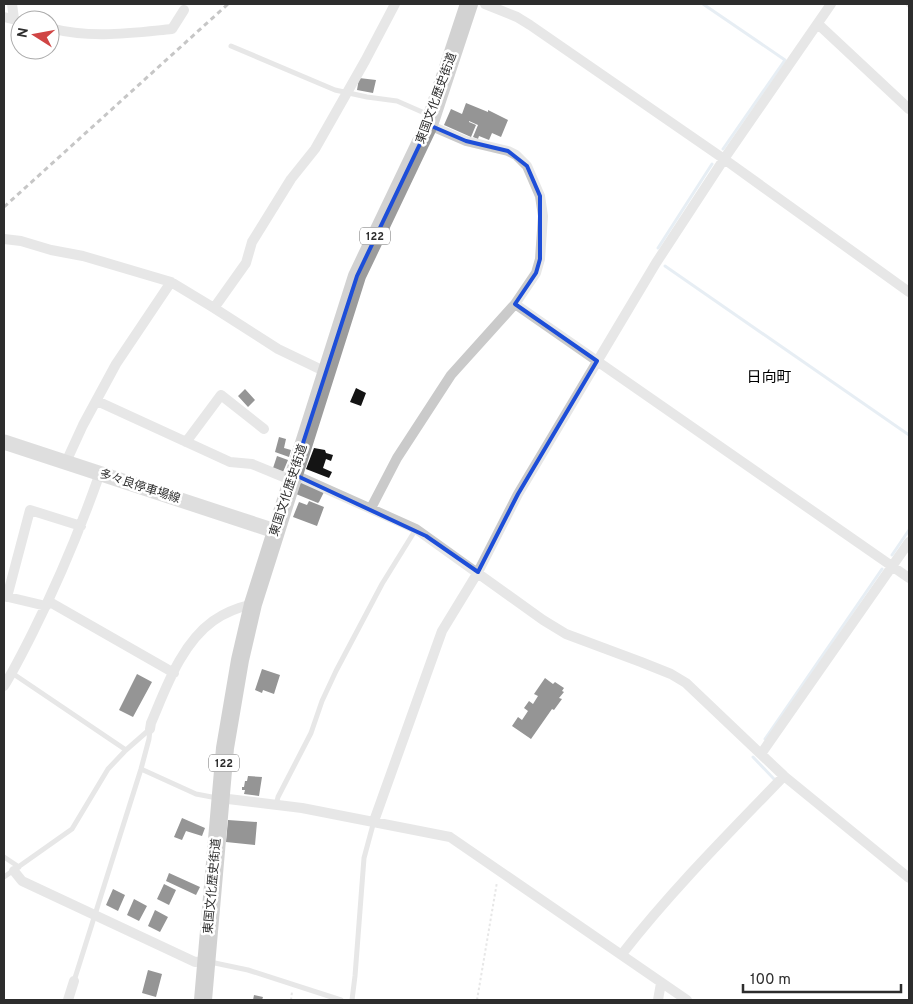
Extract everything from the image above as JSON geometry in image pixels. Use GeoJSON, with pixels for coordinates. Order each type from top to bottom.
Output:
{"type":"FeatureCollection","features":[{"type":"Feature","properties":{"kind":"highway","name":"東国文化歴史街道"},"geometry":{"type":"LineString","coordinates":[[202,1000],[220,798],[231,708],[253,604],[357,276],[430,120],[469,4]]}},
{"type":"Feature","properties":{"kind":"main road","name":"多々良停車場線"},"geometry":{"type":"LineString","coordinates":[[4,442],[275,531]]}},
{"type":"Feature","properties":{"kind":"street"},"geometry":{"type":"LineString","coordinates":[[214,308],[246,263],[252,242],[291,179],[315,149],[395,4]]}},
{"type":"Feature","properties":{"kind":"street"},"geometry":{"type":"LineString","coordinates":[[485,4],[517,17],[530,25],[724,158],[909,292]]}},
{"type":"Feature","properties":{"kind":"street"},"geometry":{"type":"LineString","coordinates":[[374,821],[442,631],[478,572],[518,494],[656,263],[724,158],[831,4]]}},
{"type":"Feature","properties":{"kind":"street"},"geometry":{"type":"LineString","coordinates":[[60,30],[87,35],[172,29],[184,10]]}},
{"type":"Feature","properties":{"kind":"street"},"geometry":{"type":"LineString","coordinates":[[818,24],[909,109]]}},
{"type":"Feature","properties":{"kind":"street"},"geometry":{"type":"LineString","coordinates":[[371,508],[397,458],[451,375],[515,304],[536,273],[540,259],[543,216],[540,196],[527,166],[516,155],[508,151],[466,141],[430,120]]}},
{"type":"Feature","properties":{"kind":"street"},"geometry":{"type":"LineString","coordinates":[[4,239],[21,241],[51,250],[83,256],[172,282],[278,350],[326,372]]}},
{"type":"Feature","properties":{"kind":"street"},"geometry":{"type":"LineString","coordinates":[[66,462],[83,425],[116,364],[172,282]]}},
{"type":"Feature","properties":{"kind":"street"},"geometry":{"type":"LineString","coordinates":[[515,304],[909,578]]}},
{"type":"Feature","properties":{"kind":"street"},"geometry":{"type":"LineString","coordinates":[[186,442],[221,396],[264,429]]}},
{"type":"Feature","properties":{"kind":"street"},"geometry":{"type":"LineString","coordinates":[[97,401],[230,462],[252,464],[292,477],[371,508],[416,529],[543,620],[566,634],[671,674],[686,684],[784,776],[909,878]]}},
{"type":"Feature","properties":{"kind":"street"},"geometry":{"type":"LineString","coordinates":[[4,686],[47,603],[81,526],[100,473]]}},
{"type":"Feature","properties":{"kind":"street"},"geometry":{"type":"LineString","coordinates":[[81,526],[30,510],[6,596],[47,603],[174,673]]}},
{"type":"Feature","properties":{"kind":"street"},"geometry":{"type":"LineString","coordinates":[[761,754],[909,542]]}},
{"type":"Feature","properties":{"kind":"street"},"geometry":{"type":"LineString","coordinates":[[150,729],[174,673],[191,644],[214,620],[253,604]]}},
{"type":"Feature","properties":{"kind":"street"},"geometry":{"type":"LineString","coordinates":[[622,954],[651,917],[784,776]]}},
{"type":"Feature","properties":{"kind":"street"},"geometry":{"type":"LineString","coordinates":[[220,798],[374,821],[450,837],[687,1000]]}},
{"type":"Feature","properties":{"kind":"street"},"geometry":{"type":"LineString","coordinates":[[16,869],[22,881],[195,962],[206,961]]}},
{"type":"Feature","properties":{"kind":"street"},"geometry":{"type":"LineString","coordinates":[[68,1000],[74,981]]}},
{"type":"Feature","properties":{"kind":"street"},"geometry":{"type":"LineString","coordinates":[[658,1000],[661,983]]}},
{"type":"Feature","properties":{"kind":"lane"},"geometry":{"type":"LineString","coordinates":[[231,46],[334,90],[397,101],[430,120]]}},
{"type":"Feature","properties":{"kind":"lane"},"geometry":{"type":"LineString","coordinates":[[276,805],[278,797],[311,732],[322,700],[336,671],[382,584],[416,529]]}},
{"type":"Feature","properties":{"kind":"lane"},"geometry":{"type":"LineString","coordinates":[[12,673],[126,750]]}},
{"type":"Feature","properties":{"kind":"lane"},"geometry":{"type":"LineString","coordinates":[[4,877],[72,829],[108,769],[150,729]]}},
{"type":"Feature","properties":{"kind":"lane"},"geometry":{"type":"LineString","coordinates":[[74,981],[141,769],[150,729]]}},
{"type":"Feature","properties":{"kind":"lane"},"geometry":{"type":"LineString","coordinates":[[141,769],[196,794],[220,798]]}},
{"type":"Feature","properties":{"kind":"lane"},"geometry":{"type":"LineString","coordinates":[[352,1000],[356,976],[364,858],[374,821]]}},
{"type":"Feature","properties":{"kind":"lane"},"geometry":{"type":"LineString","coordinates":[[4,857],[16,869]]}},
{"type":"Feature","properties":{"kind":"lane"},"geometry":{"type":"LineString","coordinates":[[206,961],[248,970],[341,1000]]}},
{"type":"Feature","properties":{"kind":"path"},"geometry":{"type":"LineString","coordinates":[[477,1000],[499,870]]}},
{"type":"Feature","properties":{"kind":"highlighted area"},"geometry":{"type":"Polygon","coordinates":[[[429,125],[466,141],[508,151],[527,166],[540,196],[540,259],[536,273],[515,304],[597,361],[518,494],[478,572],[426,536],[293,474],[357,276],[429,125]]]}},
{"type":"Feature","properties":{"kind":"building"},"geometry":{"type":"Polygon","coordinates":[[[359,78],[376,80],[373,93],[357,90],[359,78]]]}},
{"type":"Feature","properties":{"kind":"building"},"geometry":{"type":"Polygon","coordinates":[[[466,103],[488,112],[488,110],[508,120],[501,137],[492,133],[489,140],[479,136],[478,139],[473,137],[478,125],[469,121],[476,125],[471,137],[444,125],[451,109],[462,114],[466,103]]]}},
{"type":"Feature","properties":{"kind":"building"},"geometry":{"type":"Polygon","coordinates":[[[356,388],[366,393],[361,406],[350,402],[356,388]]]}},
{"type":"Feature","properties":{"kind":"building"},"geometry":{"type":"Polygon","coordinates":[[[245,389],[255,400],[248,407],[238,396],[245,389]]]}},
{"type":"Feature","properties":{"kind":"building"},"geometry":{"type":"Polygon","coordinates":[[[279,437],[286,439],[284,448],[291,450],[289,457],[275,452],[279,437]]]}},
{"type":"Feature","properties":{"kind":"building"},"geometry":{"type":"Polygon","coordinates":[[[314,448],[325,450],[326,453],[333,455],[331,461],[326,459],[323,468],[332,472],[329,478],[306,469],[314,448]]]}},
{"type":"Feature","properties":{"kind":"building"},"geometry":{"type":"Polygon","coordinates":[[[277,456],[288,460],[283,472],[273,468],[277,456]]]}},
{"type":"Feature","properties":{"kind":"building"},"geometry":{"type":"Polygon","coordinates":[[[301,482],[324,492],[318,503],[296,494],[301,482]]]}},
{"type":"Feature","properties":{"kind":"building"},"geometry":{"type":"Polygon","coordinates":[[[309,501],[324,507],[317,526],[293,517],[299,502],[307,505],[309,501]]]}},
{"type":"Feature","properties":{"kind":"building"},"geometry":{"type":"Polygon","coordinates":[[[262,669],[280,675],[274,694],[263,690],[262,693],[255,690],[262,669]]]}},
{"type":"Feature","properties":{"kind":"building"},"geometry":{"type":"Polygon","coordinates":[[[137,674],[152,682],[133,717],[119,710],[137,674]]]}},
{"type":"Feature","properties":{"kind":"building"},"geometry":{"type":"Polygon","coordinates":[[[545,678],[553,684],[555,682],[564,688],[562,691],[564,692],[559,698],[562,699],[554,710],[552,709],[531,739],[512,726],[518,717],[522,720],[528,711],[524,708],[529,701],[533,704],[538,696],[534,694],[545,678]]]}},
{"type":"Feature","properties":{"kind":"building"},"geometry":{"type":"Polygon","coordinates":[[[248,776],[262,777],[259,796],[244,794],[245,790],[242,790],[242,787],[244,787],[248,776]]]}},
{"type":"Feature","properties":{"kind":"building"},"geometry":{"type":"Polygon","coordinates":[[[182,818],[205,828],[202,836],[186,831],[182,840],[174,837],[182,818]]]}},
{"type":"Feature","properties":{"kind":"building"},"geometry":{"type":"Polygon","coordinates":[[[228,820],[257,822],[255,845],[226,842],[228,820]]]}},
{"type":"Feature","properties":{"kind":"building"},"geometry":{"type":"Polygon","coordinates":[[[169,873],[200,887],[196,895],[166,881],[169,873]]]}},
{"type":"Feature","properties":{"kind":"building"},"geometry":{"type":"Polygon","coordinates":[[[164,884],[176,890],[169,905],[157,899],[164,884]]]}},
{"type":"Feature","properties":{"kind":"building"},"geometry":{"type":"Polygon","coordinates":[[[113,889],[125,895],[118,911],[106,905],[113,889]]]}},
{"type":"Feature","properties":{"kind":"building"},"geometry":{"type":"Polygon","coordinates":[[[134,899],[147,906],[139,921],[127,915],[134,899]]]}},
{"type":"Feature","properties":{"kind":"building"},"geometry":{"type":"Polygon","coordinates":[[[155,910],[168,917],[160,932],[148,926],[155,910]]]}},
{"type":"Feature","properties":{"kind":"building"},"geometry":{"type":"Polygon","coordinates":[[[148,970],[162,974],[156,997],[142,993],[148,970]]]}},
{"type":"Feature","properties":{"kind":"building"},"geometry":{"type":"Polygon","coordinates":[[[254,995],[263,997],[262,1000],[253,1000],[254,995]]]}},
{"type":"Feature","properties":{"kind":"waterway"},"geometry":{"type":"LineString","coordinates":[[703,4],[785,60],[723,149]]}},
{"type":"Feature","properties":{"kind":"waterway"},"geometry":{"type":"LineString","coordinates":[[658,248],[712,164]]}},
{"type":"Feature","properties":{"kind":"waterway"},"geometry":{"type":"LineString","coordinates":[[665,266],[909,435]]}},
{"type":"Feature","properties":{"kind":"waterway"},"geometry":{"type":"LineString","coordinates":[[892,555],[909,530]]}},
{"type":"Feature","properties":{"kind":"waterway"},"geometry":{"type":"LineString","coordinates":[[765,739],[882,569]]}},
{"type":"Feature","properties":{"kind":"waterway"},"geometry":{"type":"LineString","coordinates":[[753,757],[774,779]]}},
{"type":"Feature","properties":{"kind":"railway"},"geometry":{"type":"LineString","coordinates":[[4,207],[228,4]]}},
{"type":"Feature","properties":{"kind":"district","name":"日向町"},"geometry":{"type":"Point","coordinates":[769,377]}}]}
